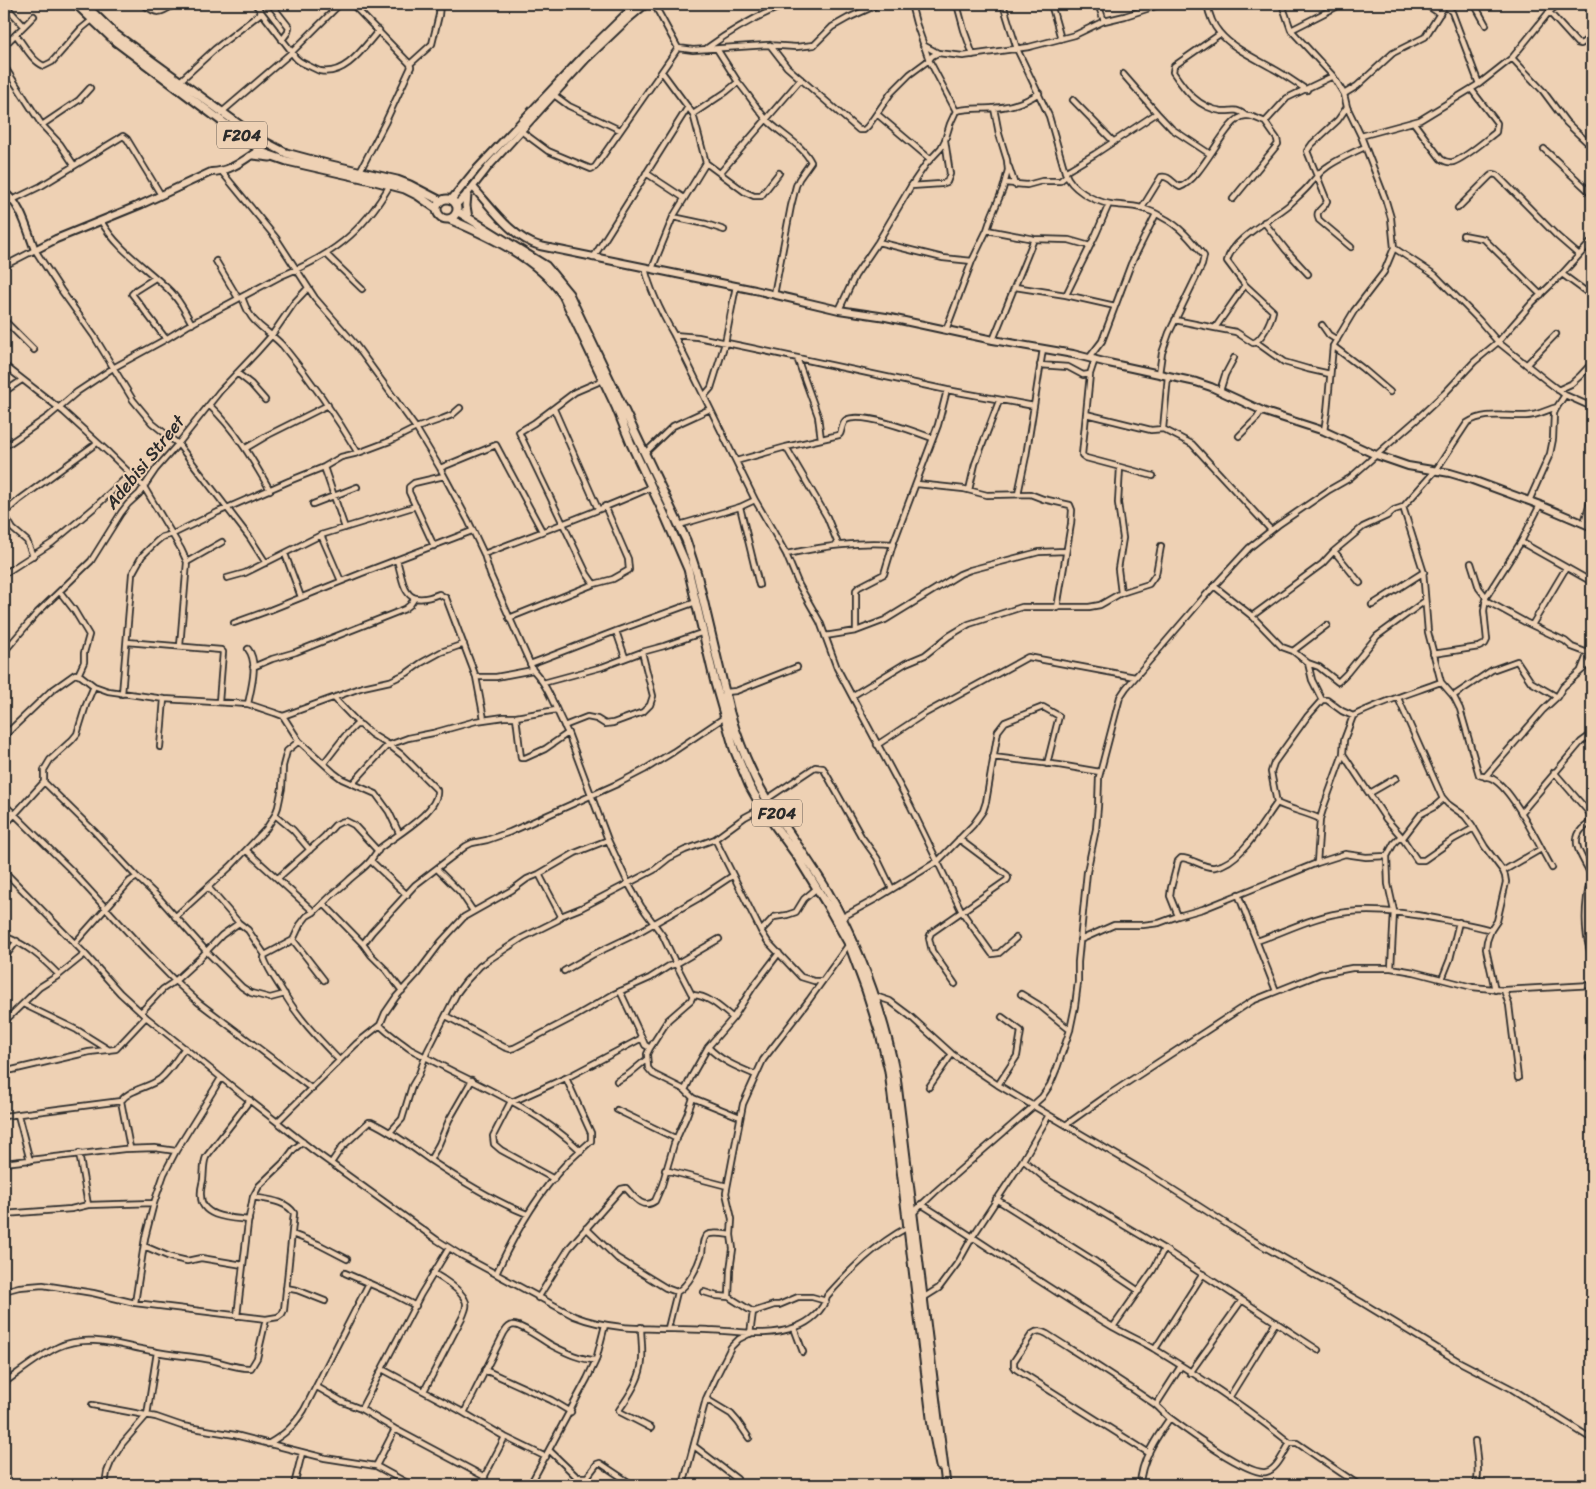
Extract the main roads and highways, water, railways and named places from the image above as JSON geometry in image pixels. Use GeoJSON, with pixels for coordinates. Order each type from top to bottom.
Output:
{"type":"FeatureCollection","features":[{"type":"Feature","properties":{"kind":"main road","name":"F204"},"geometry":{"type":"LineString","coordinates":[[76,4],[115,41],[254,152],[284,160],[410,185],[441,201]]}},
{"type":"Feature","properties":{"kind":"main road","name":"F204"},"geometry":{"type":"LineString","coordinates":[[84,4],[115,34],[264,142],[286,153],[360,171],[382,179],[390,185],[412,192],[437,209],[439,216],[442,218],[472,229],[514,252],[554,283],[567,303],[616,407],[630,444],[652,487],[688,569],[734,749],[749,785],[762,808],[797,856],[849,944],[880,1034],[888,1071],[932,1426],[942,1485]]}},
{"type":"Feature","properties":{"kind":"main road"},"geometry":{"type":"LineString","coordinates":[[467,194],[468,218]]}},
{"type":"Feature","properties":{"kind":"main road"},"geometry":{"type":"LineString","coordinates":[[437,209],[441,201],[447,199],[454,206],[454,216],[449,219]]}},
{"type":"Feature","properties":{"kind":"main road","name":"F204"},"geometry":{"type":"LineString","coordinates":[[454,206],[468,218],[541,262],[564,286],[679,525],[697,574],[736,732],[754,777],[823,885],[855,945],[875,996],[886,1029],[896,1076],[946,1485]]}}]}
